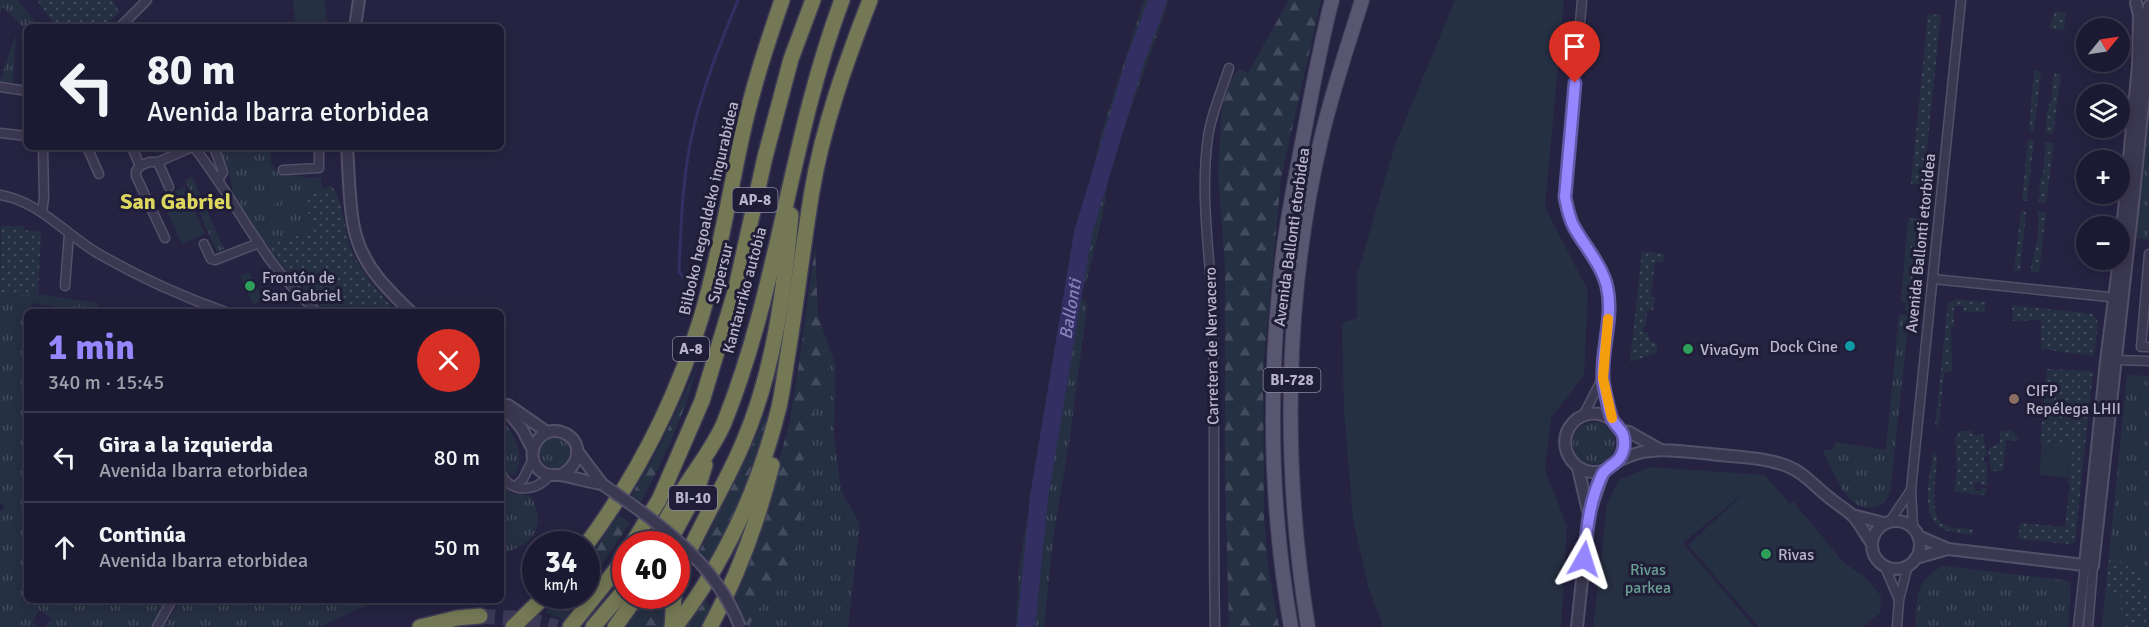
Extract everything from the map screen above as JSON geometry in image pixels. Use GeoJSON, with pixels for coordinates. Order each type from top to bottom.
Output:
{"type":"FeatureCollection","features":[{"type":"Feature","properties":{"kind":"highway","name":"Bilboko hegoaldeko ingurabidea"},"geometry":{"type":"LineString","coordinates":[[596,531],[634,475],[664,417],[702,318],[717,259],[748,110],[766,44],[782,0]]}},
{"type":"Feature","properties":{"kind":"highway","name":"Supersur"},"geometry":{"type":"LineString","coordinates":[[640,531],[658,501],[702,401],[735,292],[765,156],[791,59],[813,0]]}},
{"type":"Feature","properties":{"kind":"highway","name":"Kantauriko autobia"},"geometry":{"type":"LineString","coordinates":[[711,448],[723,425],[739,381],[760,309],[819,65],[842,0]]}},
{"type":"Feature","properties":{"kind":"highway"},"geometry":{"type":"LineString","coordinates":[[674,627],[691,607],[717,566],[744,513],[765,457],[779,406],[815,177],[840,81],[870,0]]}},
{"type":"Feature","properties":{"kind":"highway"},"geometry":{"type":"LineString","coordinates":[[690,549],[735,460],[759,397],[774,336],[785,271],[796,155]]}},
{"type":"Feature","properties":{"kind":"highway"},"geometry":{"type":"LineString","coordinates":[[712,624],[741,560],[765,491],[782,422],[779,406]]}},
{"type":"Feature","properties":{"kind":"highway"},"geometry":{"type":"LineString","coordinates":[[660,531],[686,485],[711,448]]}},
{"type":"Feature","properties":{"kind":"highway","name":"BI-10"},"geometry":{"type":"LineString","coordinates":[[675,531],[697,491],[711,448]]}},
{"type":"Feature","properties":{"kind":"highway"},"geometry":{"type":"LineString","coordinates":[[570,627],[612,575]]}},
{"type":"Feature","properties":{"kind":"highway"},"geometry":{"type":"LineString","coordinates":[[593,627],[612,605]]}},
{"type":"Feature","properties":{"kind":"highway"},"geometry":{"type":"LineString","coordinates":[[513,627],[532,609]]}},
{"type":"Feature","properties":{"kind":"highway"},"geometry":{"type":"LineString","coordinates":[[615,627],[628,609]]}},
{"type":"Feature","properties":{"kind":"highway"},"geometry":{"type":"LineString","coordinates":[[674,609],[674,627]]}},
{"type":"Feature","properties":{"kind":"highway"},"geometry":{"type":"LineString","coordinates":[[420,627],[457,618],[480,616]]}},
{"type":"Feature","properties":{"kind":"main road","name":"Avenida Ballonti etorbidea"},"geometry":{"type":"LineString","coordinates":[[1291,627],[1281,559],[1274,470],[1273,402],[1278,306],[1284,244],[1293,193],[1322,37],[1332,0]]}},
{"type":"Feature","properties":{"kind":"main road","name":"Avenida Ballonti etorbidea"},"geometry":{"type":"LineString","coordinates":[[1308,627],[1298,557],[1290,429],[1298,280],[1322,135],[1362,0]]}},
{"type":"Feature","properties":{"kind":"street"},"geometry":{"type":"LineString","coordinates":[[123,24],[147,0]]}},
{"type":"Feature","properties":{"kind":"street"},"geometry":{"type":"LineString","coordinates":[[356,24],[360,0]]}},
{"type":"Feature","properties":{"kind":"street"},"geometry":{"type":"LineString","coordinates":[[1582,0],[1565,197],[1574,227],[1597,263],[1608,289],[1608,327],[1603,378],[1612,419]]}},
{"type":"Feature","properties":{"kind":"street","name":"Avenida Ballonti etorbidea"},"geometry":{"type":"LineString","coordinates":[[1916,532],[1911,490],[1961,0]]}},
{"type":"Feature","properties":{"kind":"street"},"geometry":{"type":"LineString","coordinates":[[2088,627],[2089,565],[2105,372],[2119,298],[2145,84],[2149,5],[2145,7],[2136,1]]}},
{"type":"Feature","properties":{"kind":"street"},"geometry":{"type":"LineString","coordinates":[[2123,216],[2138,66],[2139,15],[2136,1]]}},
{"type":"Feature","properties":{"kind":"street","name":"Carretera de Nervacero"},"geometry":{"type":"LineString","coordinates":[[1215,627],[1212,510],[1213,328],[1211,272],[1204,198],[1208,136],[1229,68]]}},
{"type":"Feature","properties":{"kind":"street"},"geometry":{"type":"LineString","coordinates":[[0,87],[24,91]]}},
{"type":"Feature","properties":{"kind":"street"},"geometry":{"type":"LineString","coordinates":[[0,133],[24,136]]}},
{"type":"Feature","properties":{"kind":"street"},"geometry":{"type":"LineString","coordinates":[[42,212],[43,150]]}},
{"type":"Feature","properties":{"kind":"street"},"geometry":{"type":"LineString","coordinates":[[88,150],[99,174]]}},
{"type":"Feature","properties":{"kind":"street"},"geometry":{"type":"LineString","coordinates":[[133,150],[140,166]]}},
{"type":"Feature","properties":{"kind":"street"},"geometry":{"type":"LineString","coordinates":[[195,150],[259,243],[284,276],[314,309]]}},
{"type":"Feature","properties":{"kind":"street"},"geometry":{"type":"LineString","coordinates":[[215,150],[223,171],[218,180]]}},
{"type":"Feature","properties":{"kind":"street"},"geometry":{"type":"LineString","coordinates":[[283,170],[319,168],[319,150]]}},
{"type":"Feature","properties":{"kind":"street"},"geometry":{"type":"LineString","coordinates":[[347,150],[356,236],[366,260],[383,285],[408,309]]}},
{"type":"Feature","properties":{"kind":"street"},"geometry":{"type":"LineString","coordinates":[[165,238],[136,176],[136,171],[140,166],[149,162],[158,162],[175,151]]}},
{"type":"Feature","properties":{"kind":"street"},"geometry":{"type":"LineString","coordinates":[[158,162],[169,187]]}},
{"type":"Feature","properties":{"kind":"street"},"geometry":{"type":"LineString","coordinates":[[0,195],[19,200],[42,212],[69,234],[112,261],[218,309]]}},
{"type":"Feature","properties":{"kind":"street"},"geometry":{"type":"LineString","coordinates":[[65,286],[69,234]]}},
{"type":"Feature","properties":{"kind":"street"},"geometry":{"type":"LineString","coordinates":[[204,244],[211,259],[215,261],[259,243]]}},
{"type":"Feature","properties":{"kind":"street"},"geometry":{"type":"LineString","coordinates":[[2149,254],[2141,347],[2149,347]]}},
{"type":"Feature","properties":{"kind":"street"},"geometry":{"type":"LineString","coordinates":[[2078,627],[2089,565],[2116,360],[2119,270]]}},
{"type":"Feature","properties":{"kind":"street"},"geometry":{"type":"LineString","coordinates":[[1933,279],[2119,298]]}},
{"type":"Feature","properties":{"kind":"street"},"geometry":{"type":"LineString","coordinates":[[2116,360],[2149,361]]}},
{"type":"Feature","properties":{"kind":"street"},"geometry":{"type":"LineString","coordinates":[[1583,416],[1603,378]]}},
{"type":"Feature","properties":{"kind":"street"},"geometry":{"type":"LineString","coordinates":[[504,404],[547,432]]}},
{"type":"Feature","properties":{"kind":"street"},"geometry":{"type":"LineString","coordinates":[[504,406],[522,429],[539,469],[555,475],[602,484]]}},
{"type":"Feature","properties":{"kind":"street"},"geometry":{"type":"LineString","coordinates":[[1588,514],[1578,468],[1567,454],[1566,436],[1575,420],[1593,413],[1603,414],[1612,419],[1622,432],[1624,447],[1618,461]]}},
{"type":"Feature","properties":{"kind":"street"},"geometry":{"type":"LineString","coordinates":[[516,486],[523,479],[540,436],[554,431],[567,434],[573,439],[578,452],[602,484],[664,528],[692,554],[728,601],[740,627]]}},
{"type":"Feature","properties":{"kind":"street"},"geometry":{"type":"LineString","coordinates":[[1622,432],[1629,432],[1662,450]]}},
{"type":"Feature","properties":{"kind":"street"},"geometry":{"type":"LineString","coordinates":[[1578,468],[1595,472],[1604,471],[1618,461],[1641,453],[1662,450],[1761,460],[1787,466],[1807,477],[1852,515],[1871,542],[1874,557],[1885,567],[1899,600]]}},
{"type":"Feature","properties":{"kind":"street"},"geometry":{"type":"LineString","coordinates":[[504,478],[508,484],[523,490],[530,488],[555,475],[566,473],[575,464],[578,452]]}},
{"type":"Feature","properties":{"kind":"street"},"geometry":{"type":"LineString","coordinates":[[1577,627],[1588,514],[1604,471]]}},
{"type":"Feature","properties":{"kind":"street","name":"Avenida Ballonti etorbidea"},"geometry":{"type":"LineString","coordinates":[[1887,522],[1911,490]]}},
{"type":"Feature","properties":{"kind":"street"},"geometry":{"type":"LineString","coordinates":[[1852,515],[1906,523],[1916,532],[1948,549],[2089,565]]}},
{"type":"Feature","properties":{"kind":"street"},"geometry":{"type":"LineString","coordinates":[[1871,542],[1875,531],[1887,522]]}},
{"type":"Feature","properties":{"kind":"street"},"geometry":{"type":"LineString","coordinates":[[1897,623],[1899,600],[1912,562],[1919,551],[1916,532]]}},
{"type":"Feature","properties":{"kind":"street"},"geometry":{"type":"LineString","coordinates":[[1885,567],[1901,568],[1948,549]]}},
{"type":"Feature","properties":{"kind":"street"},"geometry":{"type":"LineString","coordinates":[[157,627],[170,603]]}},
{"type":"Feature","properties":{"kind":"green space"},"geometry":{"type":"Polygon","coordinates":[[[0,0],[18,0],[37,24],[24,24],[24,28],[3,7],[0,13],[0,0]]]}},
{"type":"Feature","properties":{"kind":"green space"},"geometry":{"type":"Polygon","coordinates":[[[37,0],[112,0],[120,13],[106,24],[54,24],[37,0]]]}},
{"type":"Feature","properties":{"kind":"green space"},"geometry":{"type":"Polygon","coordinates":[[[293,0],[325,0],[327,24],[295,24],[293,0]]]}},
{"type":"Feature","properties":{"kind":"green space"},"geometry":{"type":"Polygon","coordinates":[[[1144,0],[1169,0],[1110,169],[1102,218],[1086,283],[1068,281],[1101,134],[1144,0]]]}},
{"type":"Feature","properties":{"kind":"green space"},"geometry":{"type":"Polygon","coordinates":[[[1289,0],[1321,0],[1281,178],[1263,370],[1264,517],[1268,567],[1279,627],[1229,627],[1225,480],[1225,267],[1218,172],[1222,106],[1232,78],[1239,69],[1248,73],[1289,0]]]}},
{"type":"Feature","properties":{"kind":"green space"},"geometry":{"type":"Polygon","coordinates":[[[1455,0],[1564,0],[1545,207],[1588,291],[1584,375],[1551,418],[1545,470],[1567,527],[1561,627],[1383,627],[1368,586],[1353,519],[1344,412],[1342,323],[1357,318],[1357,275],[1395,145],[1455,0]]]}},
{"type":"Feature","properties":{"kind":"green space"},"geometry":{"type":"Polygon","coordinates":[[[2055,11],[2066,12],[2064,30],[2049,29],[2055,11]]]}},
{"type":"Feature","properties":{"kind":"green space"},"geometry":{"type":"Polygon","coordinates":[[[1928,14],[1941,15],[1923,184],[1911,184],[1928,14]]]}},
{"type":"Feature","properties":{"kind":"green space"},"geometry":{"type":"Polygon","coordinates":[[[16,34],[13,86],[0,85],[0,80],[16,34]]]}},
{"type":"Feature","properties":{"kind":"green space"},"geometry":{"type":"Polygon","coordinates":[[[2034,70],[2041,71],[2034,131],[2029,131],[2034,70]]]}},
{"type":"Feature","properties":{"kind":"green space"},"geometry":{"type":"Polygon","coordinates":[[[2055,73],[2061,74],[2053,134],[2045,133],[2046,114],[2052,98],[2052,81],[2055,73]]]}},
{"type":"Feature","properties":{"kind":"green space"},"geometry":{"type":"Polygon","coordinates":[[[2149,104],[2149,240],[2136,238],[2149,104]]]}},
{"type":"Feature","properties":{"kind":"green space"},"geometry":{"type":"Polygon","coordinates":[[[2028,140],[2034,140],[2027,201],[2022,200],[2028,140]]]}},
{"type":"Feature","properties":{"kind":"green space"},"geometry":{"type":"Polygon","coordinates":[[[2045,142],[2054,143],[2046,203],[2038,202],[2039,184],[2044,169],[2045,142]]]}},
{"type":"Feature","properties":{"kind":"green space"},"geometry":{"type":"Polygon","coordinates":[[[220,150],[271,150],[271,163],[277,172],[308,178],[321,177],[322,190],[303,200],[315,230],[266,245],[234,199],[229,170],[220,150]]]}},
{"type":"Feature","properties":{"kind":"green space"},"geometry":{"type":"Polygon","coordinates":[[[192,177],[224,249],[217,252],[185,180],[192,177]]]}},
{"type":"Feature","properties":{"kind":"green space"},"geometry":{"type":"Polygon","coordinates":[[[331,185],[339,200],[349,243],[356,259],[372,283],[394,309],[324,309],[279,262],[266,245],[315,230],[303,200],[331,185]]]}},
{"type":"Feature","properties":{"kind":"green space"},"geometry":{"type":"Polygon","coordinates":[[[271,186],[280,201],[263,211],[254,195],[271,186]]]}},
{"type":"Feature","properties":{"kind":"green space"},"geometry":{"type":"Polygon","coordinates":[[[184,187],[205,234],[182,244],[161,198],[184,187]]]}},
{"type":"Feature","properties":{"kind":"green space"},"geometry":{"type":"Polygon","coordinates":[[[2021,211],[2026,212],[2020,271],[2014,270],[2021,211]]]}},
{"type":"Feature","properties":{"kind":"green space"},"geometry":{"type":"Polygon","coordinates":[[[2038,211],[2046,212],[2039,272],[2030,272],[2038,237],[2038,211]]]}},
{"type":"Feature","properties":{"kind":"green space"},"geometry":{"type":"Polygon","coordinates":[[[1908,218],[1920,219],[1910,312],[1905,311],[1905,303],[1901,302],[1908,218]]]}},
{"type":"Feature","properties":{"kind":"green space"},"geometry":{"type":"Polygon","coordinates":[[[1,226],[25,226],[24,230],[41,232],[38,294],[0,296],[1,226]]]}},
{"type":"Feature","properties":{"kind":"green space"},"geometry":{"type":"Polygon","coordinates":[[[815,245],[818,316],[833,358],[817,402],[806,446],[801,477],[800,530],[795,557],[789,572],[758,609],[747,627],[735,597],[789,425],[815,245]]]}},
{"type":"Feature","properties":{"kind":"green space"},"geometry":{"type":"Polygon","coordinates":[[[1642,251],[1664,254],[1663,263],[1655,262],[1651,297],[1655,298],[1653,311],[1647,310],[1646,326],[1643,332],[1648,333],[1651,342],[1657,343],[1657,353],[1630,362],[1642,251]]]}},
{"type":"Feature","properties":{"kind":"green space","name":"Frontón de San Gabriel"},"geometry":{"type":"Polygon","coordinates":[[[249,272],[263,300],[253,305],[240,276],[249,272]]]}},
{"type":"Feature","properties":{"kind":"green space"},"geometry":{"type":"Polygon","coordinates":[[[38,294],[98,303],[99,309],[52,309],[52,306],[33,303],[32,309],[24,309],[24,603],[168,603],[155,627],[46,627],[51,618],[39,610],[32,622],[39,627],[0,627],[0,511],[4,510],[3,503],[0,503],[0,296],[38,294]]]}},
{"type":"Feature","properties":{"kind":"green space"},"geometry":{"type":"Polygon","coordinates":[[[1065,298],[1084,299],[1087,306],[1070,436],[1053,539],[1044,627],[1016,627],[1019,567],[1065,298]]]}},
{"type":"Feature","properties":{"kind":"green space"},"geometry":{"type":"Polygon","coordinates":[[[1956,299],[1985,302],[1985,312],[1963,312],[1963,306],[1954,306],[1954,327],[1951,328],[1952,371],[1944,373],[1939,424],[1935,427],[1948,303],[1956,299]]]}},
{"type":"Feature","properties":{"kind":"green space"},"geometry":{"type":"Polygon","coordinates":[[[2012,305],[2093,314],[2098,322],[2094,356],[2041,349],[2041,320],[2013,321],[2012,305]]]}},
{"type":"Feature","properties":{"kind":"green space"},"geometry":{"type":"Polygon","coordinates":[[[1899,314],[1909,315],[1891,487],[1884,502],[1874,507],[1864,507],[1848,497],[1823,450],[1833,450],[1835,442],[1886,450],[1899,314]]]}},
{"type":"Feature","properties":{"kind":"green space"},"geometry":{"type":"Polygon","coordinates":[[[833,358],[835,364],[834,437],[841,490],[860,524],[848,627],[749,627],[759,607],[792,565],[797,553],[803,462],[817,402],[833,358]]]}},
{"type":"Feature","properties":{"kind":"green space"},"geometry":{"type":"Polygon","coordinates":[[[697,367],[672,438],[639,506],[630,498],[661,444],[697,367]]]}},
{"type":"Feature","properties":{"kind":"green space"},"geometry":{"type":"Polygon","coordinates":[[[2047,369],[2093,371],[2075,541],[2070,544],[2018,539],[2020,523],[2065,527],[2070,484],[2068,483],[2071,446],[2040,443],[2047,369]]]}},
{"type":"Feature","properties":{"kind":"green space"},"geometry":{"type":"Polygon","coordinates":[[[2127,375],[2149,376],[2149,627],[2102,627],[2127,375]]]}},
{"type":"Feature","properties":{"kind":"green space"},"geometry":{"type":"Polygon","coordinates":[[[766,413],[761,451],[754,472],[737,514],[709,569],[697,556],[748,455],[766,413]]]}},
{"type":"Feature","properties":{"kind":"green space"},"geometry":{"type":"Polygon","coordinates":[[[504,422],[514,437],[519,452],[515,474],[507,473],[504,465],[504,422]]]}},
{"type":"Feature","properties":{"kind":"green space"},"geometry":{"type":"Polygon","coordinates":[[[1594,422],[1609,428],[1615,443],[1609,458],[1594,464],[1579,458],[1573,443],[1579,428],[1594,422]]]}},
{"type":"Feature","properties":{"kind":"green space"},"geometry":{"type":"Polygon","coordinates":[[[2012,430],[2019,441],[2006,440],[2003,471],[1991,471],[1988,450],[2000,442],[2000,432],[2012,430]]]}},
{"type":"Feature","properties":{"kind":"green space"},"geometry":{"type":"Polygon","coordinates":[[[1958,431],[1972,431],[1973,435],[1983,434],[1987,456],[1984,456],[1984,462],[1987,462],[1987,485],[1981,485],[1980,482],[1974,483],[1975,491],[1987,488],[1985,495],[1954,492],[1957,471],[1955,438],[1958,431]]]}},
{"type":"Feature","properties":{"kind":"green space"},"geometry":{"type":"Polygon","coordinates":[[[555,438],[566,442],[570,453],[566,464],[555,468],[544,464],[540,453],[544,442],[555,438]]]}},
{"type":"Feature","properties":{"kind":"green space"},"geometry":{"type":"Polygon","coordinates":[[[2042,443],[2071,445],[2068,478],[2039,475],[2042,443]]]}},
{"type":"Feature","properties":{"kind":"green space"},"geometry":{"type":"Polygon","coordinates":[[[1933,452],[1936,454],[1937,461],[1934,493],[1937,517],[1940,522],[1948,526],[1973,529],[1972,535],[1944,530],[1932,518],[1928,490],[1933,452]]]}},
{"type":"Feature","properties":{"kind":"green space","name":"Rivas parkea"},"geometry":{"type":"Polygon","coordinates":[[[1650,467],[1765,475],[1790,504],[1793,501],[1843,562],[1866,578],[1881,596],[1880,613],[1863,627],[1759,627],[1688,545],[1751,487],[1683,543],[1754,627],[1593,627],[1607,504],[1619,480],[1650,467]]]}},
{"type":"Feature","properties":{"kind":"green space"},"geometry":{"type":"Polygon","coordinates":[[[504,487],[511,493],[531,496],[536,507],[538,517],[535,531],[522,531],[521,546],[504,552],[504,487]]]}},
{"type":"Feature","properties":{"kind":"green space"},"geometry":{"type":"Polygon","coordinates":[[[619,515],[630,523],[625,531],[612,531],[612,549],[600,567],[600,542],[619,515]]]}},
{"type":"Feature","properties":{"kind":"green space"},"geometry":{"type":"Polygon","coordinates":[[[2110,549],[2117,559],[2149,578],[2149,627],[2102,627],[2110,549]]]}},
{"type":"Feature","properties":{"kind":"green space"},"geometry":{"type":"Polygon","coordinates":[[[2110,549],[2117,559],[2149,578],[2117,599],[2106,591],[2110,549]]]}},
{"type":"Feature","properties":{"kind":"green space"},"geometry":{"type":"Polygon","coordinates":[[[1943,566],[2065,580],[2070,583],[2071,589],[2068,627],[1915,627],[1917,599],[1922,584],[1933,572],[1943,566]]]}},
{"type":"Feature","properties":{"kind":"green space"},"geometry":{"type":"Polygon","coordinates":[[[2149,584],[2146,627],[2133,624],[2123,627],[2120,602],[2149,584]]]}},
{"type":"Feature","properties":{"kind":"green space"},"geometry":{"type":"Polygon","coordinates":[[[705,600],[712,612],[705,627],[686,627],[705,600]]]}},
{"type":"Feature","properties":{"kind":"green space"},"geometry":{"type":"Polygon","coordinates":[[[178,603],[371,603],[319,627],[165,627],[178,603]]]}},
{"type":"Feature","properties":{"kind":"green space"},"geometry":{"type":"Polygon","coordinates":[[[549,609],[571,609],[564,620],[546,613],[549,609]]]}},
{"type":"Feature","properties":{"kind":"green space"},"geometry":{"type":"Polygon","coordinates":[[[639,609],[664,609],[663,627],[627,627],[639,609]]]}},
{"type":"Feature","properties":{"kind":"waterway"},"geometry":{"type":"LineString","coordinates":[[694,284],[679,272],[686,169],[696,118],[706,84],[738,0]]}},
{"type":"Feature","properties":{"kind":"waterway","name":"Ballonti"},"geometry":{"type":"LineString","coordinates":[[1026,627],[1039,497],[1083,233],[1136,58],[1158,0]]}},
{"type":"Feature","properties":{"kind":"tunnel"},"geometry":{"type":"LineString","coordinates":[[480,616],[526,619],[557,627]]}},
{"type":"Feature","properties":{"kind":"slow traffic"},"geometry":{"type":"LineString","coordinates":[[1608,319],[1603,378],[1612,418]]}},
{"type":"Feature","properties":{"kind":"place","name":"Frontón de San Gabriel"},"geometry":{"type":"Point","coordinates":[250,286]}},
{"type":"Feature","properties":{"kind":"place","name":"Dock Cine"},"geometry":{"type":"Point","coordinates":[1850,346]}},
{"type":"Feature","properties":{"kind":"place","name":"VivaGym"},"geometry":{"type":"Point","coordinates":[1688,349]}},
{"type":"Feature","properties":{"kind":"place","name":"CIFP Repélega LHII"},"geometry":{"type":"Point","coordinates":[2014,399]}},
{"type":"Feature","properties":{"kind":"place","name":"Rivas"},"geometry":{"type":"Point","coordinates":[1766,554]}},
{"type":"Feature","properties":{"kind":"district","name":"San Gabriel"},"geometry":{"type":"Point","coordinates":[176,201]}},
{"type":"Feature","properties":{"kind":"route"},"geometry":{"type":"LineString","coordinates":[[1575,83],[1565,197],[1574,227],[1597,263],[1608,289],[1608,327],[1603,378],[1612,419],[1622,432],[1624,439],[1622,454],[1612,467],[1604,471],[1588,514],[1584,559]]}}]}
